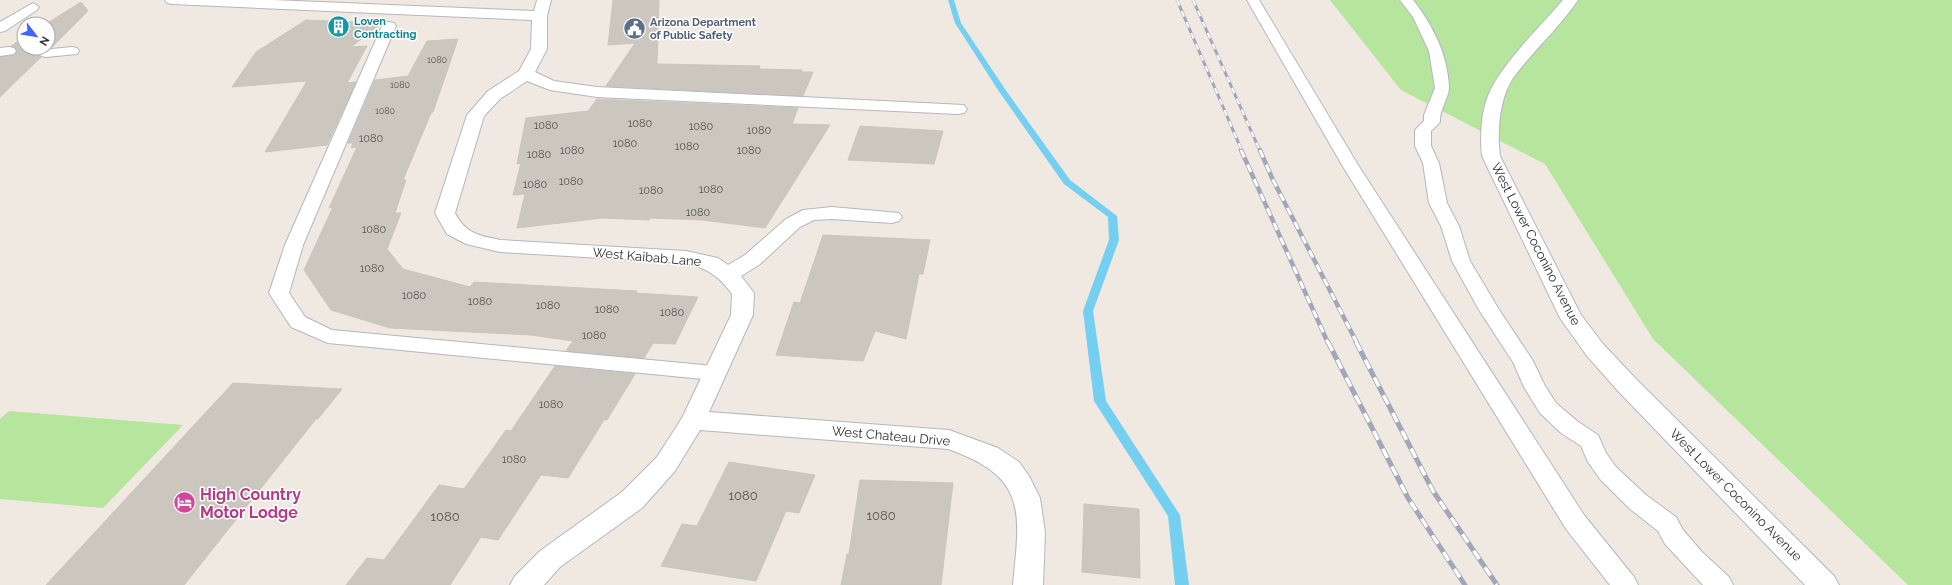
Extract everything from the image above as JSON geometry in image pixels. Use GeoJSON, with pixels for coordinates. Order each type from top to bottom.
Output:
{"type":"FeatureCollection","features":[{"type":"Feature","properties":{"kind":"street"},"geometry":{"type":"LineString","coordinates":[[172,0],[540,16]]}},
{"type":"Feature","properties":{"kind":"street","name":"West Kaibab Lane"},"geometry":{"type":"LineString","coordinates":[[525,585],[550,559],[632,500],[666,464],[693,420],[742,315],[743,293],[728,274],[710,263],[686,257],[500,246],[473,240],[454,230],[445,213],[476,115],[494,95],[526,74],[539,49],[540,16],[544,0]]}},
{"type":"Feature","properties":{"kind":"street","name":"West Lower Coconino Avenue"},"geometry":{"type":"LineString","coordinates":[[1571,0],[1504,78],[1496,97],[1489,139],[1492,156],[1571,318],[1595,350],[1633,391],[1824,585]]}},
{"type":"Feature","properties":{"kind":"street"},"geometry":{"type":"LineString","coordinates":[[526,74],[550,85],[597,92],[958,109]]}},
{"type":"Feature","properties":{"kind":"street"},"geometry":{"type":"LineString","coordinates":[[728,274],[752,260],[793,223],[810,214],[832,213],[892,217]]}},
{"type":"Feature","properties":{"kind":"street","name":"West Chateau Drive"},"geometry":{"type":"LineString","coordinates":[[693,420],[949,440],[973,448],[995,458],[1013,474],[1025,493],[1031,513],[1032,536],[1028,585]]}},
{"type":"Feature","properties":{"kind":"lane"},"geometry":{"type":"LineString","coordinates":[[1253,0],[1350,165],[1571,516],[1625,585]]}},
{"type":"Feature","properties":{"kind":"lane"},"geometry":{"type":"LineString","coordinates":[[1406,0],[1419,16],[1436,51],[1442,88],[1432,115],[1432,122],[1423,130],[1423,146],[1431,163],[1438,203],[1450,226],[1461,261],[1489,310],[1523,361],[1534,387],[1548,408],[1569,427],[1590,441],[1596,456],[1608,473],[1638,502],[1667,524],[1674,537],[1693,559],[1720,585]]}},
{"type":"Feature","properties":{"kind":"lane"},"geometry":{"type":"LineString","coordinates":[[0,20],[33,7],[0,28]]}},
{"type":"Feature","properties":{"kind":"lane"},"geometry":{"type":"LineString","coordinates":[[389,26],[294,245],[279,293],[298,322],[328,336],[714,373]]}},
{"type":"Feature","properties":{"kind":"lane"},"geometry":{"type":"LineString","coordinates":[[56,52],[71,51]]}},
{"type":"Feature","properties":{"kind":"green space"},"geometry":{"type":"Polygon","coordinates":[[[1330,0],[1952,0],[1952,585],[1908,585],[1653,339],[1545,164],[1401,90],[1330,0]]]}},
{"type":"Feature","properties":{"kind":"green space"},"geometry":{"type":"Polygon","coordinates":[[[9,411],[183,425],[103,508],[0,499],[0,419],[9,411]]]}},
{"type":"Feature","properties":{"kind":"building"},"geometry":{"type":"Polygon","coordinates":[[[613,0],[659,0],[657,64],[760,66],[759,69],[802,70],[801,72],[813,72],[803,96],[606,86],[635,43],[608,45],[613,0]]]}},
{"type":"Feature","properties":{"kind":"building"},"geometry":{"type":"Polygon","coordinates":[[[81,2],[88,11],[56,43],[56,18],[81,2]]]}},
{"type":"Feature","properties":{"kind":"building"},"geometry":{"type":"Polygon","coordinates":[[[306,20],[382,23],[351,47],[367,46],[347,83],[356,82],[327,145],[265,152],[307,81],[232,87],[256,52],[306,20]]]}},
{"type":"Feature","properties":{"kind":"building"},"geometry":{"type":"Polygon","coordinates":[[[458,39],[433,112],[431,113],[403,180],[406,180],[395,213],[401,213],[387,249],[403,269],[470,287],[474,282],[637,291],[636,293],[698,297],[675,344],[653,343],[644,358],[566,351],[573,341],[531,335],[390,328],[331,310],[304,270],[333,207],[329,208],[357,147],[351,148],[353,143],[348,143],[375,80],[408,76],[427,41],[458,39]]]}},
{"type":"Feature","properties":{"kind":"building"},"geometry":{"type":"Polygon","coordinates":[[[16,43],[16,49],[11,46],[16,43]]]}},
{"type":"Feature","properties":{"kind":"building"},"geometry":{"type":"Polygon","coordinates":[[[16,52],[16,56],[41,57],[0,97],[0,57],[15,55],[16,52]]]}},
{"type":"Feature","properties":{"kind":"building"},"geometry":{"type":"Polygon","coordinates":[[[597,99],[798,108],[792,124],[830,125],[765,228],[702,220],[603,218],[517,228],[525,194],[513,195],[521,163],[517,164],[526,118],[588,111],[597,99]]]}},
{"type":"Feature","properties":{"kind":"building"},"geometry":{"type":"Polygon","coordinates":[[[860,126],[943,131],[934,164],[848,160],[860,126]]]}},
{"type":"Feature","properties":{"kind":"building"},"geometry":{"type":"Polygon","coordinates":[[[823,235],[930,240],[923,274],[919,274],[906,339],[875,331],[863,361],[776,355],[794,302],[800,303],[823,235]]]}},
{"type":"Feature","properties":{"kind":"building"},"geometry":{"type":"Polygon","coordinates":[[[555,366],[635,374],[607,420],[604,420],[568,478],[541,475],[498,540],[481,537],[450,585],[346,585],[367,558],[384,560],[439,485],[464,489],[506,430],[511,431],[555,366]]]}},
{"type":"Feature","properties":{"kind":"building","name":"High Country Motor Lodge"},"geometry":{"type":"Polygon","coordinates":[[[233,383],[342,389],[318,419],[316,419],[184,585],[46,585],[233,383]]]}},
{"type":"Feature","properties":{"kind":"building"},"geometry":{"type":"Polygon","coordinates":[[[729,462],[815,475],[799,513],[786,511],[756,581],[661,566],[682,524],[697,526],[729,462]]]}},
{"type":"Feature","properties":{"kind":"building"},"geometry":{"type":"Polygon","coordinates":[[[860,480],[953,483],[941,585],[841,585],[847,554],[849,554],[860,480]]]}},
{"type":"Feature","properties":{"kind":"building"},"geometry":{"type":"Polygon","coordinates":[[[1084,504],[1139,509],[1140,578],[1082,572],[1084,504]]]}},
{"type":"Feature","properties":{"kind":"waterway"},"geometry":{"type":"LineString","coordinates":[[951,0],[958,23],[1002,90],[1067,182],[1112,216],[1114,240],[1088,311],[1100,401],[1174,515],[1182,585]]}},
{"type":"Feature","properties":{"kind":"railway"},"geometry":{"type":"LineString","coordinates":[[1177,0],[1242,151]]}},
{"type":"Feature","properties":{"kind":"railway"},"geometry":{"type":"LineString","coordinates":[[1193,0],[1260,151]]}},
{"type":"Feature","properties":{"kind":"railway"},"geometry":{"type":"LineString","coordinates":[[1241,150],[1328,343]]}},
{"type":"Feature","properties":{"kind":"railway"},"geometry":{"type":"LineString","coordinates":[[1260,150],[1272,178],[1357,343]]}},
{"type":"Feature","properties":{"kind":"railway"},"geometry":{"type":"LineString","coordinates":[[1328,342],[1408,498],[1465,585]]}},
{"type":"Feature","properties":{"kind":"railway"},"geometry":{"type":"LineString","coordinates":[[1356,342],[1433,491],[1497,585]]}},
{"type":"Feature","properties":{"kind":"place","name":"Loven Contracting"},"geometry":{"type":"Point","coordinates":[339,27]}},
{"type":"Feature","properties":{"kind":"place","name":"Arizona Department of Public Safety"},"geometry":{"type":"Point","coordinates":[634,28]}},
{"type":"Feature","properties":{"kind":"place","name":"High Country Motor Lodge"},"geometry":{"type":"Point","coordinates":[185,503]}}]}
